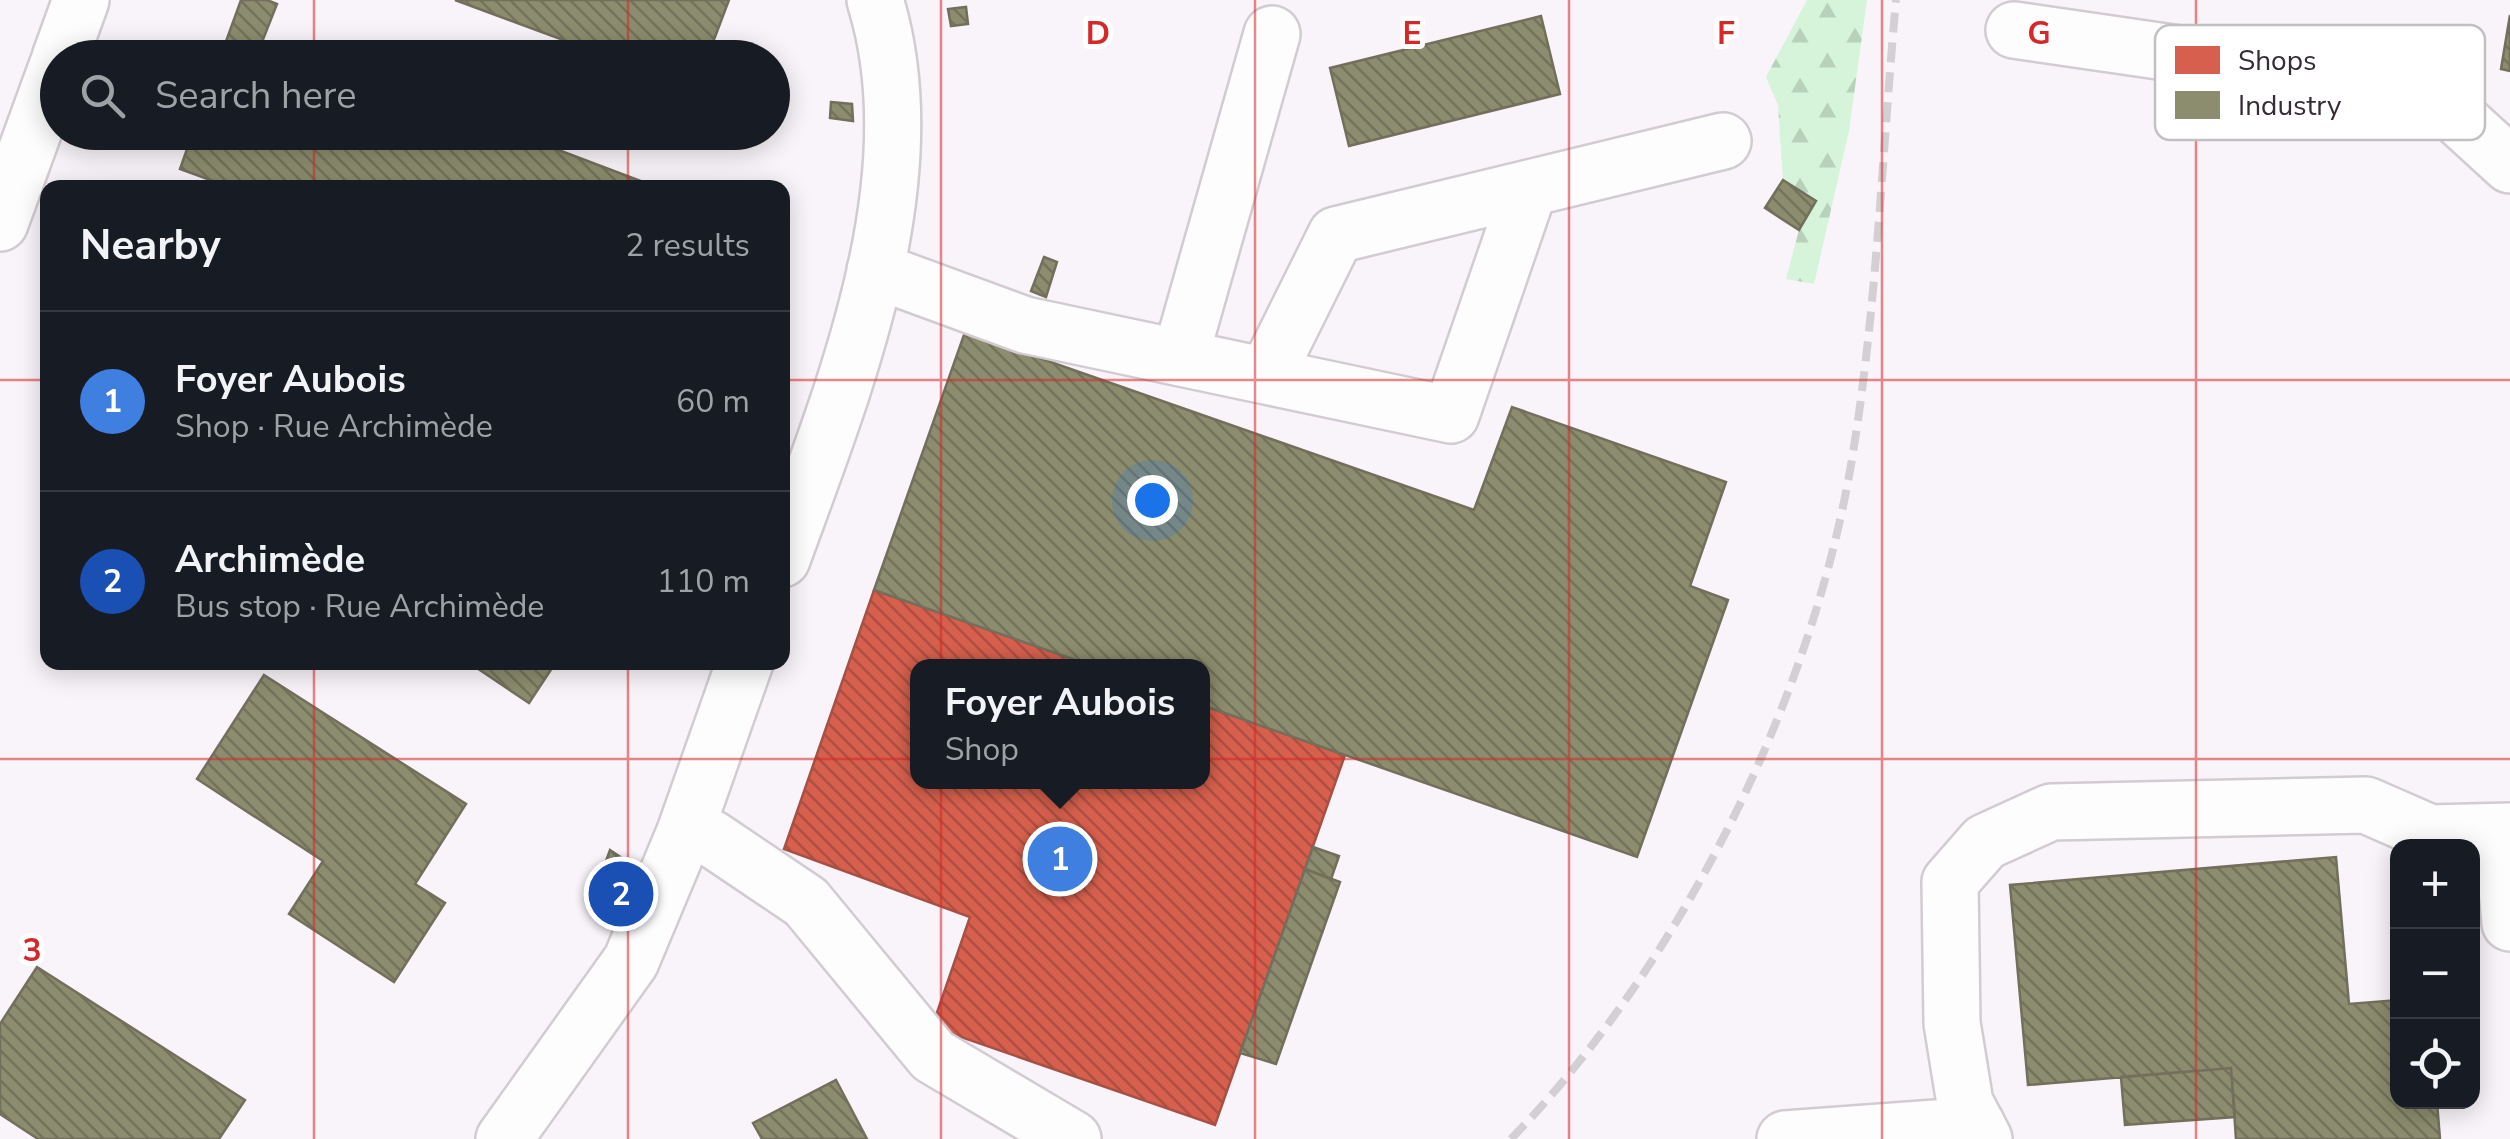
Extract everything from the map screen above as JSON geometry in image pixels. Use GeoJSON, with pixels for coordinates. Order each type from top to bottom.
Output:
{"type":"FeatureCollection","features":[{"type":"Feature","properties":{"kind":"street"},"geometry":{"type":"LineString","coordinates":[[67,40],[81,0]]}},
{"type":"Feature","properties":{"kind":"street"},"geometry":{"type":"LineString","coordinates":[[790,537],[851,370],[888,212],[892,86],[874,0]]}},
{"type":"Feature","properties":{"kind":"street"},"geometry":{"type":"LineString","coordinates":[[2014,30],[2155,50]]}},
{"type":"Feature","properties":{"kind":"street"},"geometry":{"type":"LineString","coordinates":[[1180,358],[1272,34]]}},
{"type":"Feature","properties":{"kind":"street"},"geometry":{"type":"LineString","coordinates":[[0,223],[40,113]]}},
{"type":"Feature","properties":{"kind":"street"},"geometry":{"type":"LineString","coordinates":[[2483,140],[2510,165]]}},
{"type":"Feature","properties":{"kind":"street"},"geometry":{"type":"LineString","coordinates":[[1266,376],[1336,234],[1724,141]]}},
{"type":"Feature","properties":{"kind":"street"},"geometry":{"type":"LineString","coordinates":[[874,270],[1025,325],[1450,415],[1529,188]]}},
{"type":"Feature","properties":{"kind":"street"},"geometry":{"type":"LineString","coordinates":[[504,1139],[631,961],[685,832],[742,670]]}},
{"type":"Feature","properties":{"kind":"street"},"geometry":{"type":"LineString","coordinates":[[1784,1139],[1980,1132],[1965,1102],[1952,1023],[1950,882],[1984,842],[2051,812],[2366,805],[2430,832],[2506,832],[2510,923]]}},
{"type":"Feature","properties":{"kind":"street"},"geometry":{"type":"LineString","coordinates":[[685,832],[712,838],[806,902],[933,1056],[1073,1139]]}},
{"type":"Feature","properties":{"kind":"green space"},"geometry":{"type":"Polygon","coordinates":[[[1807,0],[1867,0],[1849,131],[1814,284],[1786,279],[1799,230],[1816,201],[1783,180],[1778,105],[1766,77],[1807,0]]]}},
{"type":"Feature","properties":{"kind":"building: Shops"},"geometry":{"type":"Polygon","coordinates":[[[874,590],[1073,659],[910,659],[910,789],[1210,789],[1210,708],[1345,755],[1215,1125],[932,1027],[970,917],[784,849],[874,590]]]}},
{"type":"Feature","properties":{"kind":"building: Industry"},"geometry":{"type":"Polygon","coordinates":[[[241,0],[277,4],[263,40],[227,40],[241,0]]]}},
{"type":"Feature","properties":{"kind":"building: Industry"},"geometry":{"type":"Polygon","coordinates":[[[455,0],[729,0],[714,40],[563,40],[455,0]]]}},
{"type":"Feature","properties":{"kind":"building: Industry"},"geometry":{"type":"Polygon","coordinates":[[[966,7],[968,24],[951,26],[948,9],[966,7]]]}},
{"type":"Feature","properties":{"kind":"building: Industry"},"geometry":{"type":"Polygon","coordinates":[[[2510,15],[2510,71],[2501,69],[2510,15]]]}},
{"type":"Feature","properties":{"kind":"building: Industry"},"geometry":{"type":"Polygon","coordinates":[[[1541,16],[1560,94],[1349,146],[1330,68],[1541,16]]]}},
{"type":"Feature","properties":{"kind":"building: Industry"},"geometry":{"type":"Polygon","coordinates":[[[831,102],[852,104],[853,121],[830,118],[831,102]]]}},
{"type":"Feature","properties":{"kind":"building: Industry"},"geometry":{"type":"Polygon","coordinates":[[[187,150],[558,150],[638,180],[210,180],[180,169],[187,150]]]}},
{"type":"Feature","properties":{"kind":"building: Industry"},"geometry":{"type":"Polygon","coordinates":[[[1783,180],[1816,201],[1799,230],[1765,208],[1783,180]]]}},
{"type":"Feature","properties":{"kind":"building: Industry"},"geometry":{"type":"Polygon","coordinates":[[[1044,257],[1057,262],[1046,297],[1031,291],[1044,257]]]}},
{"type":"Feature","properties":{"kind":"building: Industry"},"geometry":{"type":"Polygon","coordinates":[[[965,332],[1474,510],[1512,407],[1726,482],[1690,586],[1728,600],[1637,857],[1210,708],[1210,659],[1073,659],[874,590],[965,332]]]}},
{"type":"Feature","properties":{"kind":"building: Industry"},"geometry":{"type":"Polygon","coordinates":[[[480,670],[551,670],[529,703],[480,670]]]}},
{"type":"Feature","properties":{"kind":"building: Industry"},"geometry":{"type":"Polygon","coordinates":[[[264,675],[466,804],[415,884],[445,903],[394,982],[289,914],[323,861],[197,779],[264,675]]]}},
{"type":"Feature","properties":{"kind":"building: Industry"},"geometry":{"type":"Polygon","coordinates":[[[1313,847],[1339,856],[1331,879],[1305,869],[1313,847]]]}},
{"type":"Feature","properties":{"kind":"building: Industry"},"geometry":{"type":"Polygon","coordinates":[[[610,850],[628,862],[619,886],[600,878],[610,850]]]}},
{"type":"Feature","properties":{"kind":"building: Industry"},"geometry":{"type":"Polygon","coordinates":[[[2336,857],[2349,1004],[2390,1001],[2390,1109],[2438,1109],[2440,1139],[2236,1139],[2231,1068],[2028,1085],[2010,885],[2336,857]]]}},
{"type":"Feature","properties":{"kind":"building: Industry"},"geometry":{"type":"Polygon","coordinates":[[[1305,869],[1340,882],[1276,1064],[1240,1053],[1305,869]]]}},
{"type":"Feature","properties":{"kind":"building: Industry"},"geometry":{"type":"Polygon","coordinates":[[[37,967],[245,1100],[219,1139],[38,1139],[0,1114],[0,1024],[37,967]]]}},
{"type":"Feature","properties":{"kind":"building: Industry"},"geometry":{"type":"Polygon","coordinates":[[[2231,1068],[2235,1117],[2125,1125],[2121,1077],[2231,1068]]]}},
{"type":"Feature","properties":{"kind":"building: Industry"},"geometry":{"type":"Polygon","coordinates":[[[836,1080],[867,1139],[762,1139],[753,1123],[836,1080]]]}},
{"type":"Feature","properties":{"kind":"railway"},"geometry":{"type":"LineString","coordinates":[[1511,1139],[1573,1069],[1630,993],[1683,910],[1730,824],[1771,734],[1806,642],[1833,550],[1860,402],[1896,0]]}},
{"type":"Feature","properties":{"kind":"place","name":"Foyer Aubois"},"geometry":{"type":"Point","coordinates":[1060,859]}},
{"type":"Feature","properties":{"kind":"place","name":"Archimède"},"geometry":{"type":"Point","coordinates":[621,894]}}]}
